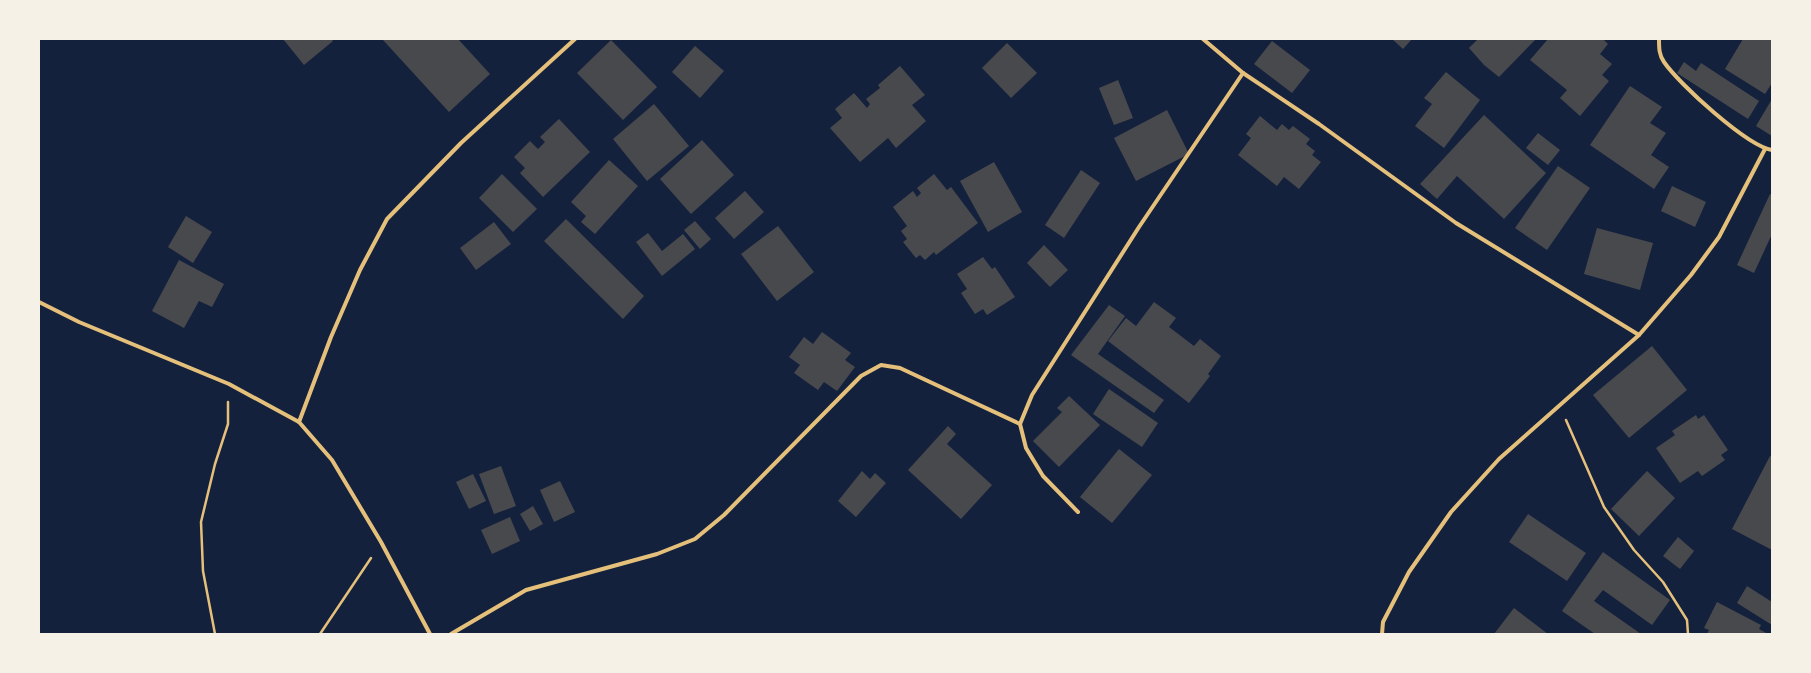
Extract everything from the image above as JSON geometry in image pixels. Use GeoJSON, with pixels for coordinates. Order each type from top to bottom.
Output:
{"type":"FeatureCollection","features":[{"type":"Feature","properties":{"kind":"street"},"geometry":{"type":"LineString","coordinates":[[299,422],[331,337],[360,270],[387,219],[461,143],[575,39]]}},
{"type":"Feature","properties":{"kind":"street"},"geometry":{"type":"LineString","coordinates":[[1203,39],[1243,74],[1319,124],[1456,223],[1639,335]]}},
{"type":"Feature","properties":{"kind":"street"},"geometry":{"type":"LineString","coordinates":[[1659,39],[1658,50],[1664,62],[1685,88],[1728,124],[1765,148],[1772,150]]}},
{"type":"Feature","properties":{"kind":"street"},"geometry":{"type":"LineString","coordinates":[[1078,512],[1043,476],[1026,448],[1020,424],[1032,395],[1122,254],[1243,74]]}},
{"type":"Feature","properties":{"kind":"street"},"geometry":{"type":"LineString","coordinates":[[1382,634],[1383,622],[1409,572],[1451,512],[1499,459],[1639,335],[1691,274],[1718,237],[1765,148]]}},
{"type":"Feature","properties":{"kind":"street"},"geometry":{"type":"LineString","coordinates":[[39,302],[79,322],[229,384],[299,422],[332,460],[381,542],[430,634]]}},
{"type":"Feature","properties":{"kind":"street"},"geometry":{"type":"LineString","coordinates":[[451,634],[526,590],[657,554],[695,539],[724,515],[862,376],[881,365],[900,368],[1020,424]]}},
{"type":"Feature","properties":{"kind":"path"},"geometry":{"type":"LineString","coordinates":[[215,634],[204,572],[201,522],[215,464],[228,424],[229,384]]}},
{"type":"Feature","properties":{"kind":"path"},"geometry":{"type":"LineString","coordinates":[[1559,405],[1604,507],[1634,550],[1663,582],[1687,620],[1688,634]]}},
{"type":"Feature","properties":{"kind":"path"},"geometry":{"type":"LineString","coordinates":[[320,634],[381,542]]}},
{"type":"Feature","properties":{"kind":"building"},"geometry":{"type":"Polygon","coordinates":[[[283,39],[331,39],[333,41],[304,65],[283,39]]]}},
{"type":"Feature","properties":{"kind":"building"},"geometry":{"type":"Polygon","coordinates":[[[458,39],[490,74],[449,112],[383,40],[458,39]]]}},
{"type":"Feature","properties":{"kind":"building"},"geometry":{"type":"Polygon","coordinates":[[[1392,39],[1412,39],[1403,49],[1392,39]]]}},
{"type":"Feature","properties":{"kind":"building"},"geometry":{"type":"Polygon","coordinates":[[[1478,39],[1536,39],[1499,77],[1484,65],[1469,48],[1478,39]]]}},
{"type":"Feature","properties":{"kind":"building"},"geometry":{"type":"Polygon","coordinates":[[[1548,39],[1603,39],[1608,44],[1600,54],[1612,64],[1602,75],[1609,81],[1580,116],[1560,98],[1567,90],[1530,60],[1548,39]]]}},
{"type":"Feature","properties":{"kind":"building"},"geometry":{"type":"Polygon","coordinates":[[[1743,39],[1772,39],[1772,83],[1765,94],[1725,69],[1743,39]]]}},
{"type":"Feature","properties":{"kind":"building"},"geometry":{"type":"Polygon","coordinates":[[[611,40],[657,87],[623,120],[577,73],[611,40]]]}},
{"type":"Feature","properties":{"kind":"building"},"geometry":{"type":"Polygon","coordinates":[[[1272,41],[1310,70],[1292,93],[1254,64],[1272,41]]]}},
{"type":"Feature","properties":{"kind":"building"},"geometry":{"type":"Polygon","coordinates":[[[1007,43],[1037,73],[1011,98],[982,68],[1007,43]]]}},
{"type":"Feature","properties":{"kind":"building"},"geometry":{"type":"Polygon","coordinates":[[[695,46],[724,71],[700,98],[672,72],[695,46]]]}},
{"type":"Feature","properties":{"kind":"building"},"geometry":{"type":"Polygon","coordinates":[[[1684,62],[1696,71],[1701,63],[1759,101],[1748,119],[1677,73],[1684,62]]]}},
{"type":"Feature","properties":{"kind":"building"},"geometry":{"type":"Polygon","coordinates":[[[900,66],[925,95],[912,105],[926,121],[896,148],[888,138],[860,162],[830,128],[842,118],[835,109],[854,93],[867,108],[870,104],[866,99],[880,88],[878,85],[900,66]]]}},
{"type":"Feature","properties":{"kind":"building"},"geometry":{"type":"Polygon","coordinates":[[[1446,72],[1480,100],[1444,148],[1415,126],[1432,104],[1424,98],[1446,72]]]}},
{"type":"Feature","properties":{"kind":"building"},"geometry":{"type":"Polygon","coordinates":[[[1118,80],[1133,118],[1114,125],[1099,88],[1118,80]]]}},
{"type":"Feature","properties":{"kind":"building"},"geometry":{"type":"Polygon","coordinates":[[[1630,86],[1662,107],[1650,123],[1666,133],[1651,155],[1669,167],[1654,189],[1590,145],[1630,86]]]}},
{"type":"Feature","properties":{"kind":"building"},"geometry":{"type":"Polygon","coordinates":[[[1772,99],[1772,136],[1756,126],[1772,99]]]}},
{"type":"Feature","properties":{"kind":"building"},"geometry":{"type":"Polygon","coordinates":[[[654,104],[689,146],[647,181],[613,139],[654,104]]]}},
{"type":"Feature","properties":{"kind":"building"},"geometry":{"type":"Polygon","coordinates":[[[1167,110],[1189,154],[1136,181],[1114,138],[1167,110]]]}},
{"type":"Feature","properties":{"kind":"building"},"geometry":{"type":"Polygon","coordinates":[[[1484,115],[1546,173],[1504,219],[1457,176],[1437,199],[1420,184],[1484,115]]]}},
{"type":"Feature","properties":{"kind":"building"},"geometry":{"type":"Polygon","coordinates":[[[1260,116],[1277,130],[1282,124],[1289,130],[1293,126],[1310,139],[1306,144],[1315,151],[1312,155],[1321,162],[1299,189],[1284,177],[1277,186],[1238,155],[1251,138],[1246,134],[1260,116]]]}},
{"type":"Feature","properties":{"kind":"building"},"geometry":{"type":"Polygon","coordinates":[[[559,119],[590,152],[543,197],[520,173],[525,168],[514,157],[530,141],[538,149],[545,142],[540,137],[559,119]]]}},
{"type":"Feature","properties":{"kind":"building"},"geometry":{"type":"Polygon","coordinates":[[[1538,133],[1560,150],[1548,165],[1526,148],[1538,133]]]}},
{"type":"Feature","properties":{"kind":"building"},"geometry":{"type":"Polygon","coordinates":[[[702,140],[734,175],[691,214],[660,179],[702,140]]]}},
{"type":"Feature","properties":{"kind":"building"},"geometry":{"type":"Polygon","coordinates":[[[609,160],[638,186],[595,234],[581,222],[586,216],[571,202],[609,160]]]}},
{"type":"Feature","properties":{"kind":"building"},"geometry":{"type":"Polygon","coordinates":[[[994,162],[1022,212],[988,232],[960,181],[994,162]]]}},
{"type":"Feature","properties":{"kind":"building"},"geometry":{"type":"Polygon","coordinates":[[[1558,166],[1590,188],[1547,250],[1515,228],[1558,166]]]}},
{"type":"Feature","properties":{"kind":"building"},"geometry":{"type":"Polygon","coordinates":[[[1081,170],[1100,183],[1064,238],[1045,225],[1081,170]]]}},
{"type":"Feature","properties":{"kind":"building"},"geometry":{"type":"Polygon","coordinates":[[[502,174],[537,209],[513,232],[479,198],[502,174]]]}},
{"type":"Feature","properties":{"kind":"building"},"geometry":{"type":"Polygon","coordinates":[[[934,174],[947,190],[951,187],[978,223],[936,255],[934,252],[925,260],[920,255],[916,258],[903,242],[907,239],[901,231],[907,226],[893,207],[913,191],[917,197],[921,193],[917,188],[934,174]]]}},
{"type":"Feature","properties":{"kind":"building"},"geometry":{"type":"Polygon","coordinates":[[[1672,186],[1706,202],[1695,227],[1661,211],[1672,186]]]}},
{"type":"Feature","properties":{"kind":"building"},"geometry":{"type":"Polygon","coordinates":[[[745,191],[764,212],[734,239],[715,218],[745,191]]]}},
{"type":"Feature","properties":{"kind":"building"},"geometry":{"type":"Polygon","coordinates":[[[1770,194],[1772,195],[1772,234],[1754,273],[1737,265],[1770,194]]]}},
{"type":"Feature","properties":{"kind":"building"},"geometry":{"type":"Polygon","coordinates":[[[186,216],[212,232],[193,263],[168,247],[186,216]]]}},
{"type":"Feature","properties":{"kind":"building"},"geometry":{"type":"Polygon","coordinates":[[[566,219],[644,296],[623,319],[544,241],[566,219]]]}},
{"type":"Feature","properties":{"kind":"building"},"geometry":{"type":"Polygon","coordinates":[[[695,221],[711,239],[700,249],[684,230],[695,221]]]}},
{"type":"Feature","properties":{"kind":"building"},"geometry":{"type":"Polygon","coordinates":[[[494,222],[511,244],[476,270],[460,248],[494,222]]]}},
{"type":"Feature","properties":{"kind":"building"},"geometry":{"type":"Polygon","coordinates":[[[778,226],[814,272],[777,301],[741,254],[778,226]]]}},
{"type":"Feature","properties":{"kind":"building"},"geometry":{"type":"Polygon","coordinates":[[[1597,228],[1653,243],[1640,290],[1584,274],[1597,228]]]}},
{"type":"Feature","properties":{"kind":"building"},"geometry":{"type":"Polygon","coordinates":[[[648,233],[662,251],[683,234],[695,249],[662,276],[636,242],[648,233]]]}},
{"type":"Feature","properties":{"kind":"building"},"geometry":{"type":"Polygon","coordinates":[[[1044,245],[1068,270],[1050,287],[1027,263],[1044,245]]]}},
{"type":"Feature","properties":{"kind":"building"},"geometry":{"type":"Polygon","coordinates":[[[983,257],[992,269],[995,267],[1015,297],[987,315],[983,309],[975,314],[961,293],[967,289],[957,274],[983,257]]]}},
{"type":"Feature","properties":{"kind":"building"},"geometry":{"type":"Polygon","coordinates":[[[179,260],[224,284],[212,307],[199,301],[184,328],[152,311],[179,260]]]}},
{"type":"Feature","properties":{"kind":"building"},"geometry":{"type":"Polygon","coordinates":[[[1154,302],[1176,318],[1169,327],[1194,346],[1200,339],[1221,356],[1208,374],[1210,376],[1189,403],[1108,341],[1126,318],[1136,326],[1154,302]]]}},
{"type":"Feature","properties":{"kind":"building"},"geometry":{"type":"Polygon","coordinates":[[[1109,305],[1125,316],[1098,354],[1164,400],[1154,413],[1071,355],[1109,305]]]}},
{"type":"Feature","properties":{"kind":"building"},"geometry":{"type":"Polygon","coordinates":[[[822,332],[851,353],[845,360],[855,367],[837,391],[824,382],[818,390],[794,373],[800,365],[789,357],[804,337],[813,344],[822,332]]]}},
{"type":"Feature","properties":{"kind":"building"},"geometry":{"type":"Polygon","coordinates":[[[1652,346],[1687,390],[1629,438],[1593,395],[1652,346]]]}},
{"type":"Feature","properties":{"kind":"building"},"geometry":{"type":"Polygon","coordinates":[[[1109,389],[1158,423],[1142,447],[1093,414],[1109,389]]]}},
{"type":"Feature","properties":{"kind":"building"},"geometry":{"type":"Polygon","coordinates":[[[1069,396],[1100,425],[1059,467],[1033,441],[1062,412],[1057,408],[1069,396]]]}},
{"type":"Feature","properties":{"kind":"building"},"geometry":{"type":"Polygon","coordinates":[[[1696,415],[1698,419],[1704,415],[1728,450],[1721,455],[1725,460],[1702,476],[1698,471],[1680,483],[1656,448],[1675,435],[1672,431],[1696,415]]]}},
{"type":"Feature","properties":{"kind":"building"},"geometry":{"type":"Polygon","coordinates":[[[948,426],[956,434],[947,444],[992,485],[961,519],[908,470],[948,426]]]}},
{"type":"Feature","properties":{"kind":"building"},"geometry":{"type":"Polygon","coordinates":[[[1119,449],[1152,475],[1112,523],[1080,497],[1119,449]]]}},
{"type":"Feature","properties":{"kind":"building"},"geometry":{"type":"Polygon","coordinates":[[[1770,456],[1772,457],[1772,550],[1732,529],[1770,456]]]}},
{"type":"Feature","properties":{"kind":"building"},"geometry":{"type":"Polygon","coordinates":[[[501,466],[516,506],[494,514],[479,474],[501,466]]]}},
{"type":"Feature","properties":{"kind":"building"},"geometry":{"type":"Polygon","coordinates":[[[862,471],[870,479],[875,473],[886,483],[856,517],[838,501],[862,471]]]}},
{"type":"Feature","properties":{"kind":"building"},"geometry":{"type":"Polygon","coordinates":[[[1647,471],[1675,498],[1639,536],[1611,509],[1647,471]]]}},
{"type":"Feature","properties":{"kind":"building"},"geometry":{"type":"Polygon","coordinates":[[[473,474],[486,501],[469,509],[456,482],[473,474]]]}},
{"type":"Feature","properties":{"kind":"building"},"geometry":{"type":"Polygon","coordinates":[[[560,481],[575,512],[554,522],[540,490],[560,481]]]}},
{"type":"Feature","properties":{"kind":"building"},"geometry":{"type":"Polygon","coordinates":[[[533,506],[543,524],[530,531],[520,514],[533,506]]]}},
{"type":"Feature","properties":{"kind":"building"},"geometry":{"type":"Polygon","coordinates":[[[1528,514],[1586,553],[1567,581],[1509,542],[1528,514]]]}},
{"type":"Feature","properties":{"kind":"building"},"geometry":{"type":"Polygon","coordinates":[[[510,517],[520,541],[492,554],[481,530],[510,517]]]}},
{"type":"Feature","properties":{"kind":"building"},"geometry":{"type":"Polygon","coordinates":[[[1678,537],[1694,551],[1680,569],[1663,556],[1678,537]]]}},
{"type":"Feature","properties":{"kind":"building"},"geometry":{"type":"Polygon","coordinates":[[[1603,552],[1670,600],[1652,625],[1603,590],[1594,601],[1641,634],[1595,634],[1562,611],[1603,552]]]}},
{"type":"Feature","properties":{"kind":"building"},"geometry":{"type":"Polygon","coordinates":[[[1747,586],[1772,602],[1772,625],[1737,603],[1747,586]]]}},
{"type":"Feature","properties":{"kind":"building"},"geometry":{"type":"Polygon","coordinates":[[[1717,602],[1761,625],[1759,629],[1768,634],[1707,634],[1709,630],[1704,628],[1717,602]]]}},
{"type":"Feature","properties":{"kind":"building"},"geometry":{"type":"Polygon","coordinates":[[[1514,608],[1548,634],[1494,634],[1514,608]]]}}]}
